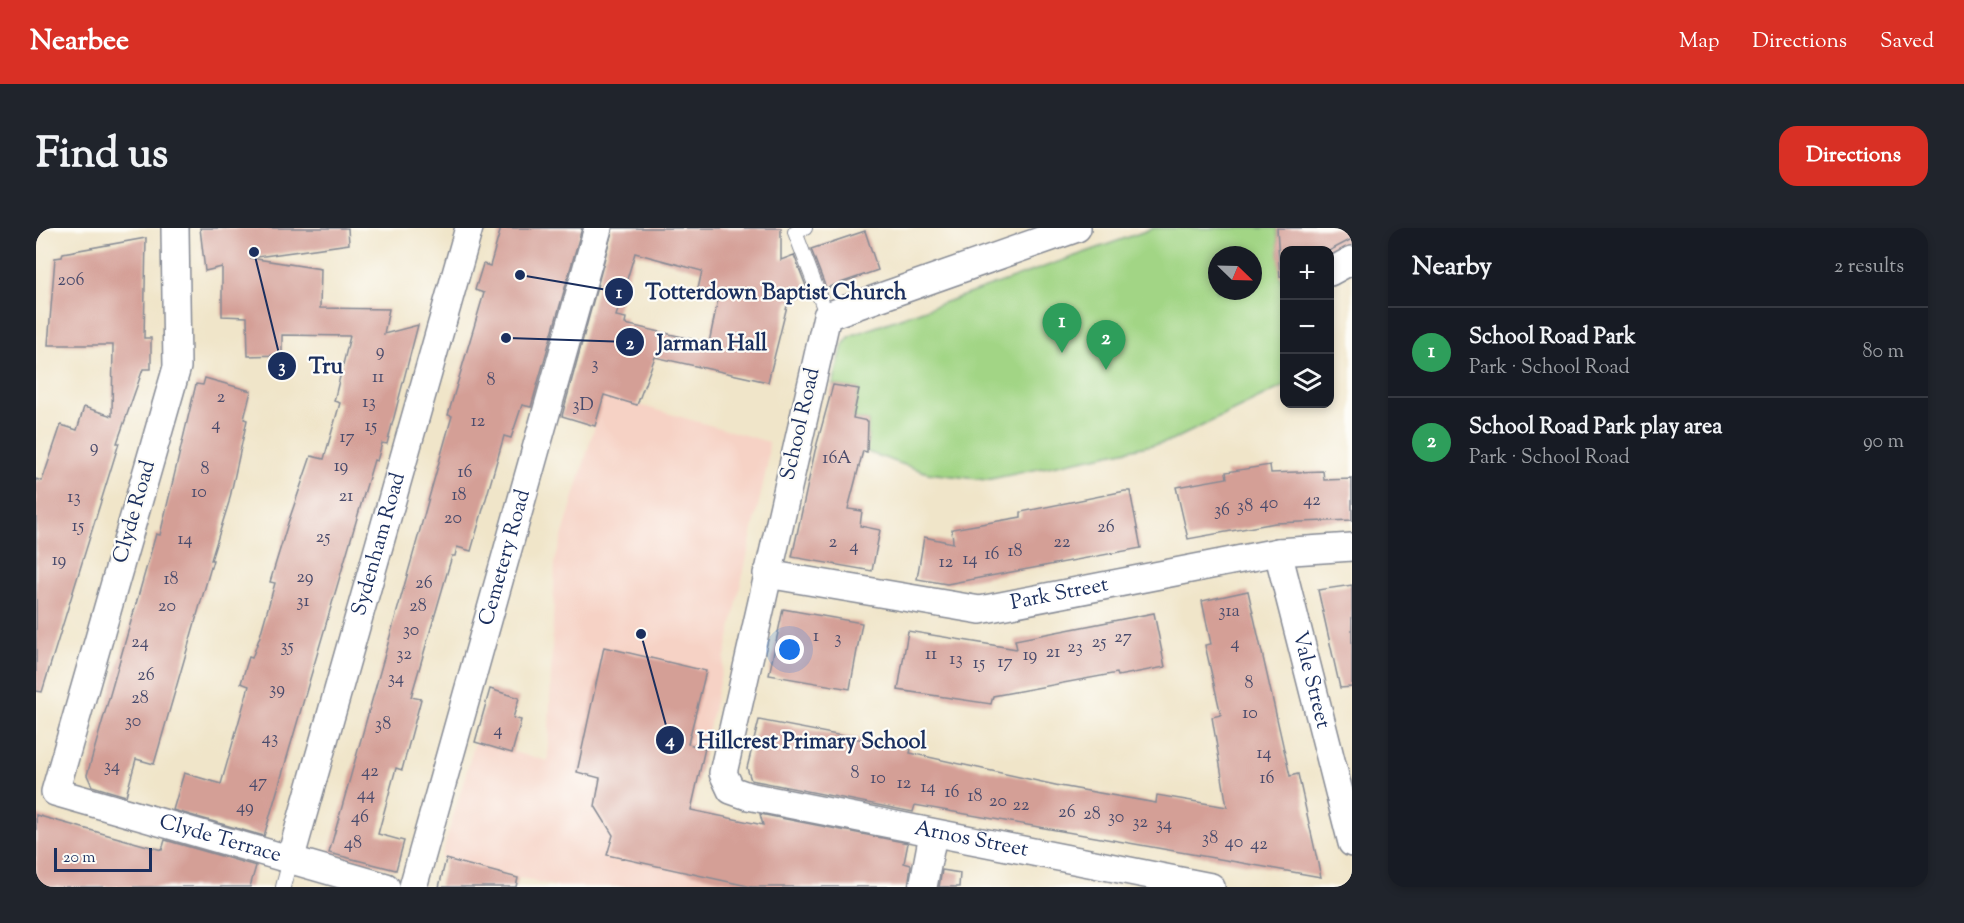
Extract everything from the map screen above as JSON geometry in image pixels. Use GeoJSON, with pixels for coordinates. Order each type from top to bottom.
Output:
{"type":"FeatureCollection","features":[{"type":"Feature","properties":{"kind":"street","name":"Clyde Road"},"geometry":{"type":"LineString","coordinates":[[55,792],[177,366],[175,228]]}},
{"type":"Feature","properties":{"kind":"street","name":"Sydenham Road"},"geometry":{"type":"LineString","coordinates":[[290,860],[469,228]]}},
{"type":"Feature","properties":{"kind":"street","name":"Cemetery Road"},"geometry":{"type":"LineString","coordinates":[[416,877],[598,228]]}},
{"type":"Feature","properties":{"kind":"street"},"geometry":{"type":"LineString","coordinates":[[827,316],[1077,228]]}},
{"type":"Feature","properties":{"kind":"street"},"geometry":{"type":"LineString","coordinates":[[1334,269],[1352,260]]}},
{"type":"Feature","properties":{"kind":"street","name":"School Road"},"geometry":{"type":"LineString","coordinates":[[731,790],[723,773],[827,316]]}},
{"type":"Feature","properties":{"kind":"street","name":"Park Street"},"geometry":{"type":"LineString","coordinates":[[767,574],[980,610],[1278,552],[1352,547]]}},
{"type":"Feature","properties":{"kind":"street","name":"Vale Street"},"geometry":{"type":"LineString","coordinates":[[1278,552],[1352,843]]}},
{"type":"Feature","properties":{"kind":"street","name":"Arnos Street"},"geometry":{"type":"LineString","coordinates":[[731,790],[748,796],[933,834],[1211,887]]}},
{"type":"Feature","properties":{"kind":"street","name":"Clyde Terrace"},"geometry":{"type":"LineString","coordinates":[[55,792],[386,887]]}},
{"type":"Feature","properties":{"kind":"street"},"geometry":{"type":"LineString","coordinates":[[923,887],[933,834]]}},
{"type":"Feature","properties":{"kind":"lane"},"geometry":{"type":"LineString","coordinates":[[805,228],[795,232],[827,316]]}},
{"type":"Feature","properties":{"kind":"lane"},"geometry":{"type":"LineString","coordinates":[[283,887],[290,860]]}},
{"type":"Feature","properties":{"kind":"shaded area"},"geometry":{"type":"Polygon","coordinates":[[[604,395],[769,442],[767,466],[691,810],[907,849],[900,887],[558,887],[441,858],[475,742],[548,761],[555,561],[604,395]]]}},
{"type":"Feature","properties":{"kind":"green space"},"geometry":{"type":"Polygon","coordinates":[[[1154,228],[1277,228],[1280,264],[1280,388],[1171,441],[986,480],[928,473],[867,452],[868,421],[853,418],[859,389],[833,385],[843,345],[850,336],[1154,228]]]}},
{"type":"Feature","properties":{"kind":"building"},"geometry":{"type":"Polygon","coordinates":[[[200,228],[348,228],[349,244],[250,258],[321,269],[320,308],[389,309],[384,334],[418,325],[387,444],[382,443],[377,461],[374,460],[264,836],[173,810],[184,773],[221,784],[249,686],[241,683],[249,657],[252,658],[260,636],[275,583],[270,582],[288,523],[311,456],[324,459],[340,403],[334,401],[350,336],[282,335],[282,355],[248,356],[247,317],[222,316],[222,267],[205,271],[200,228]]]}},
{"type":"Feature","properties":{"kind":"building"},"geometry":{"type":"Polygon","coordinates":[[[501,228],[582,228],[531,407],[522,405],[511,438],[504,436],[471,551],[457,547],[455,556],[452,556],[411,697],[421,699],[402,770],[396,768],[378,834],[404,841],[396,870],[329,853],[452,416],[448,415],[484,293],[475,290],[483,264],[490,266],[501,228]]]}},
{"type":"Feature","properties":{"kind":"building"},"geometry":{"type":"Polygon","coordinates":[[[613,228],[781,228],[781,260],[794,255],[809,294],[788,302],[768,382],[655,357],[637,405],[604,395],[595,426],[562,416],[613,228]],[[635,253],[616,316],[626,318],[625,324],[709,343],[719,294],[698,289],[702,271],[635,253]]]}},
{"type":"Feature","properties":{"kind":"building"},"geometry":{"type":"Polygon","coordinates":[[[1277,228],[1352,228],[1352,239],[1334,248],[1334,246],[1280,246],[1280,277],[1277,228]]]}},
{"type":"Feature","properties":{"kind":"building"},"geometry":{"type":"Polygon","coordinates":[[[865,231],[878,270],[826,288],[811,249],[865,231]]]}},
{"type":"Feature","properties":{"kind":"building"},"geometry":{"type":"Polygon","coordinates":[[[146,238],[144,338],[151,338],[151,369],[143,369],[117,443],[119,443],[42,692],[36,691],[36,479],[42,481],[61,425],[77,430],[84,407],[112,416],[113,345],[48,345],[55,258],[62,257],[63,253],[146,238]]]}},
{"type":"Feature","properties":{"kind":"building"},"geometry":{"type":"Polygon","coordinates":[[[205,378],[251,391],[244,419],[247,420],[229,502],[154,764],[136,759],[126,796],[92,786],[87,775],[156,534],[160,535],[196,384],[203,385],[205,378]]]}},
{"type":"Feature","properties":{"kind":"building"},"geometry":{"type":"Polygon","coordinates":[[[833,385],[859,389],[853,418],[868,421],[867,452],[863,451],[848,509],[862,511],[860,526],[880,530],[872,571],[792,557],[815,451],[833,385]]]}},
{"type":"Feature","properties":{"kind":"building"},"geometry":{"type":"Polygon","coordinates":[[[1270,465],[1271,473],[1323,471],[1324,480],[1352,479],[1352,520],[1275,523],[1188,539],[1176,487],[1227,478],[1226,472],[1270,465]]]}},
{"type":"Feature","properties":{"kind":"building"},"geometry":{"type":"Polygon","coordinates":[[[1130,491],[1141,548],[947,584],[917,579],[924,537],[953,543],[952,529],[1021,517],[1021,512],[1130,491]]]}},
{"type":"Feature","properties":{"kind":"building"},"geometry":{"type":"Polygon","coordinates":[[[1352,585],[1352,687],[1340,688],[1318,590],[1352,585]]]}},
{"type":"Feature","properties":{"kind":"building"},"geometry":{"type":"Polygon","coordinates":[[[1248,591],[1290,776],[1298,774],[1321,877],[915,805],[913,812],[751,780],[747,768],[759,720],[911,749],[910,753],[1060,786],[1156,803],[1157,795],[1227,807],[1212,717],[1221,715],[1205,645],[1211,644],[1202,601],[1248,591]]]}},
{"type":"Feature","properties":{"kind":"building"},"geometry":{"type":"Polygon","coordinates":[[[783,609],[862,623],[850,689],[769,675],[783,609]]]}},
{"type":"Feature","properties":{"kind":"building"},"geometry":{"type":"Polygon","coordinates":[[[1154,613],[1165,667],[1118,676],[1117,673],[993,696],[991,704],[898,690],[908,631],[1017,649],[1015,640],[1154,613]]]}},
{"type":"Feature","properties":{"kind":"building"},"geometry":{"type":"Polygon","coordinates":[[[604,647],[706,671],[688,744],[705,748],[691,810],[763,825],[760,814],[908,843],[904,863],[911,865],[908,887],[752,887],[607,855],[613,835],[595,806],[600,778],[577,772],[604,647]]]}},
{"type":"Feature","properties":{"kind":"building"},"geometry":{"type":"Polygon","coordinates":[[[490,689],[519,698],[513,718],[521,720],[512,753],[475,742],[490,689]]]}},
{"type":"Feature","properties":{"kind":"building"},"geometry":{"type":"Polygon","coordinates":[[[36,815],[162,850],[165,840],[256,866],[250,887],[36,887],[36,815]]]}},
{"type":"Feature","properties":{"kind":"building"},"geometry":{"type":"Polygon","coordinates":[[[446,859],[518,878],[516,887],[439,887],[446,859]]]}},
{"type":"Feature","properties":{"kind":"building"},"geometry":{"type":"Polygon","coordinates":[[[942,870],[960,873],[959,887],[939,887],[942,870]]]}},
{"type":"Feature","properties":{"kind":"place","name":"Tru"},"geometry":{"type":"Point","coordinates":[254,252]}},
{"type":"Feature","properties":{"kind":"place","name":"Totterdown Baptist Church"},"geometry":{"type":"Point","coordinates":[520,275]}},
{"type":"Feature","properties":{"kind":"place","name":"Jarman Hall"},"geometry":{"type":"Point","coordinates":[506,338]}},
{"type":"Feature","properties":{"kind":"place","name":"School Road Park"},"geometry":{"type":"Point","coordinates":[1062,353]}},
{"type":"Feature","properties":{"kind":"place","name":"School Road Park play area"},"geometry":{"type":"Point","coordinates":[1106,370]}},
{"type":"Feature","properties":{"kind":"place","name":"Hillcrest Primary School"},"geometry":{"type":"Point","coordinates":[641,634]}}]}
